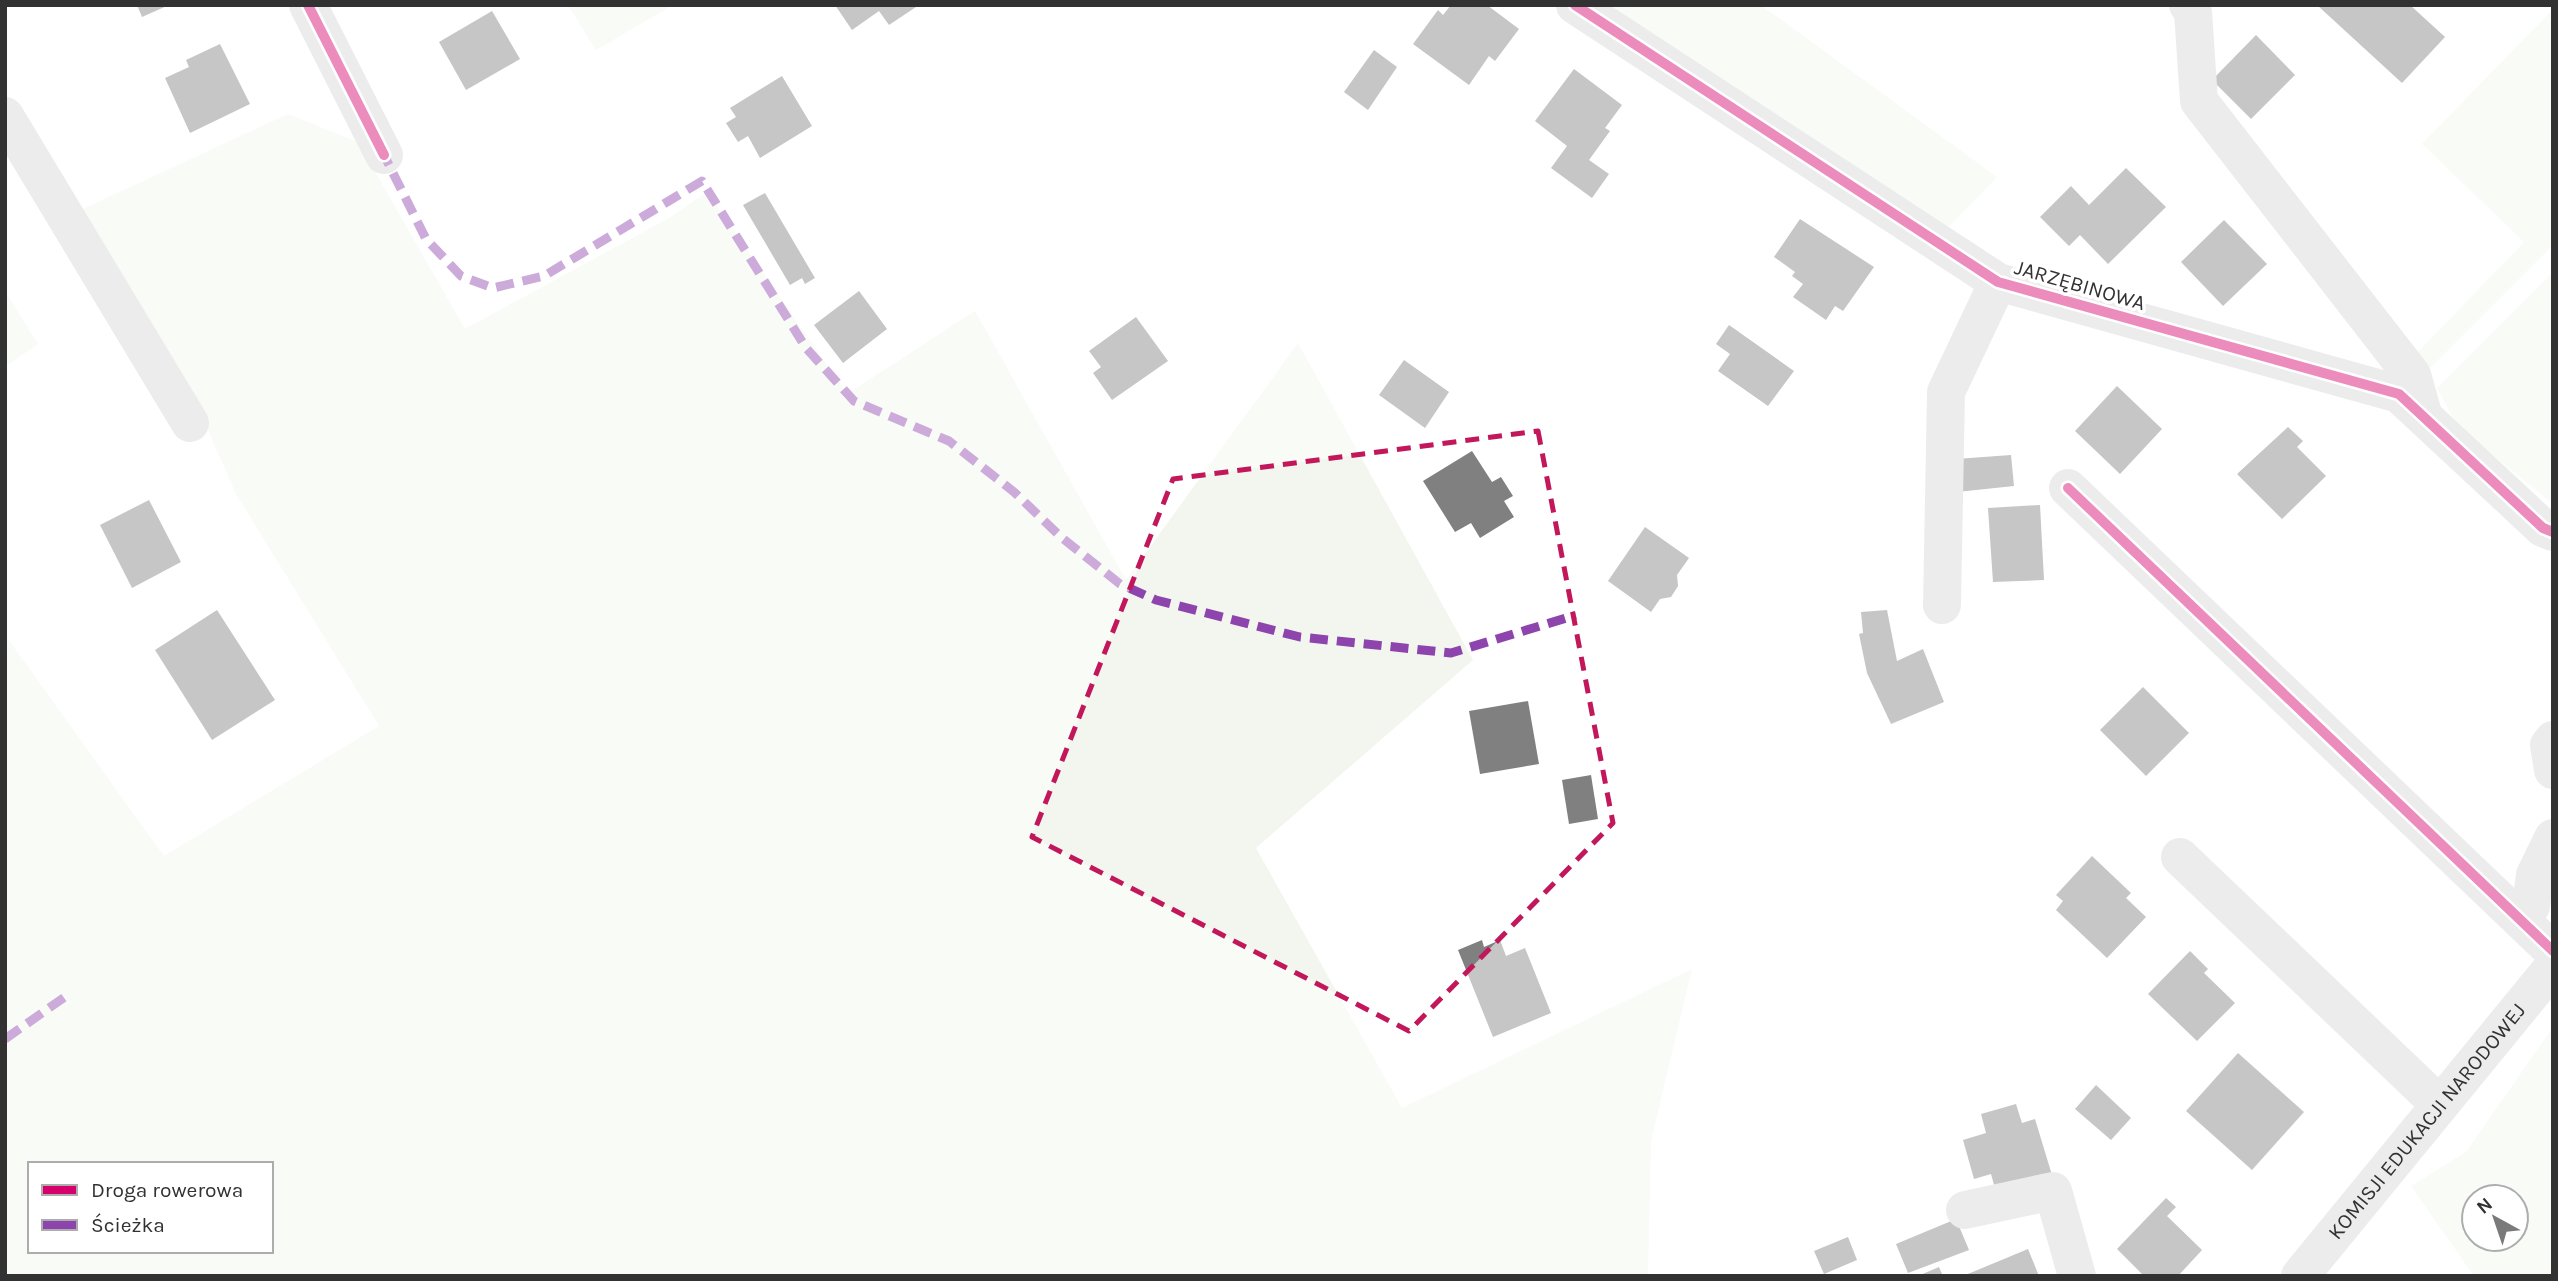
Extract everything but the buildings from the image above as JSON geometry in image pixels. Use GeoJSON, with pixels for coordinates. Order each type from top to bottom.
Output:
{"type":"FeatureCollection","features":[{"type":"Feature","properties":{"kind":"street"},"geometry":{"type":"LineString","coordinates":[[308,5],[384,155]]}},
{"type":"Feature","properties":{"kind":"street","name":"JARZĘBINOWA"},"geometry":{"type":"LineString","coordinates":[[1575,5],[1998,282],[2399,394],[2543,528],[2553,532]]}},
{"type":"Feature","properties":{"kind":"street"},"geometry":{"type":"LineString","coordinates":[[2194,8],[2199,101],[2412,375],[2423,414]]}},
{"type":"Feature","properties":{"kind":"street"},"geometry":{"type":"LineString","coordinates":[[5,116],[190,423]]}},
{"type":"Feature","properties":{"kind":"street"},"geometry":{"type":"LineString","coordinates":[[1942,605],[1945,392],[1998,282]]}},
{"type":"Feature","properties":{"kind":"street"},"geometry":{"type":"LineString","coordinates":[[2068,488],[2535,906]]}},
{"type":"Feature","properties":{"kind":"street"},"geometry":{"type":"LineString","coordinates":[[2553,740],[2549,745],[2553,770]]}},
{"type":"Feature","properties":{"kind":"street"},"geometry":{"type":"LineString","coordinates":[[2550,975],[2535,906],[2535,875],[2553,838]]}},
{"type":"Feature","properties":{"kind":"street"},"geometry":{"type":"LineString","coordinates":[[2180,857],[2440,1105]]}},
{"type":"Feature","properties":{"kind":"street","name":"KOMISJI EDUKACJI NARODOWEJ"},"geometry":{"type":"LineString","coordinates":[[2300,1276],[2550,975]]}},
{"type":"Feature","properties":{"kind":"street"},"geometry":{"type":"LineString","coordinates":[[1965,1210],[2053,1191],[2077,1276]]}},
{"type":"Feature","properties":{"kind":"highlighted area"},"geometry":{"type":"Polygon","coordinates":[[[1538,431],[1613,823],[1409,1031],[1032,837],[1173,479],[1538,431]]]}},
{"type":"Feature","properties":{"kind":"shaded area"},"geometry":{"type":"Polygon","coordinates":[[[568,5],[673,5],[596,50],[568,5]]]}},
{"type":"Feature","properties":{"kind":"shaded area"},"geometry":{"type":"Polygon","coordinates":[[[1600,5],[1761,5],[1997,177],[1949,227],[1953,229],[1947,238],[1600,5]]]}},
{"type":"Feature","properties":{"kind":"shaded area"},"geometry":{"type":"Polygon","coordinates":[[[2553,9],[2553,245],[2427,371],[2413,357],[2524,242],[2422,144],[2553,9]]]}},
{"type":"Feature","properties":{"kind":"shaded area"},"geometry":{"type":"Polygon","coordinates":[[[288,114],[358,142],[465,329],[669,218],[707,192],[847,394],[975,311],[1126,580],[1298,343],[1473,660],[1256,848],[1402,1108],[1692,969],[1651,1141],[1648,1276],[5,1276],[5,635],[164,856],[379,726],[236,494],[197,405],[72,214],[288,114]]]}},
{"type":"Feature","properties":{"kind":"shaded area"},"geometry":{"type":"Polygon","coordinates":[[[2553,272],[2553,504],[2458,427],[2437,388],[2553,272]]]}},
{"type":"Feature","properties":{"kind":"shaded area"},"geometry":{"type":"Polygon","coordinates":[[[5,291],[38,344],[5,367],[5,291]]]}},
{"type":"Feature","properties":{"kind":"shaded area"},"geometry":{"type":"Polygon","coordinates":[[[2553,1027],[2553,1276],[2474,1276],[2411,1186],[2466,1152],[2553,1027]]]}},
{"type":"Feature","properties":{"kind":"marked path"},"geometry":{"type":"LineString","coordinates":[[381,149],[426,239],[461,276],[493,288],[544,276],[702,181],[806,348],[854,401],[949,441],[1014,492],[1061,537],[1120,584],[1156,600],[1300,637],[1451,653],[1576,615]]}},
{"type":"Feature","properties":{"kind":"marked path"},"geometry":{"type":"LineString","coordinates":[[5,1039],[69,994]]}},
{"type":"Feature","properties":{"kind":"cycle path"},"geometry":{"type":"LineString","coordinates":[[308,5],[384,155]]}},
{"type":"Feature","properties":{"kind":"cycle path"},"geometry":{"type":"LineString","coordinates":[[1575,5],[1998,282],[2399,394],[2543,528],[2553,532]]}},
{"type":"Feature","properties":{"kind":"cycle path"},"geometry":{"type":"LineString","coordinates":[[2068,488],[2553,951]]}}]}
